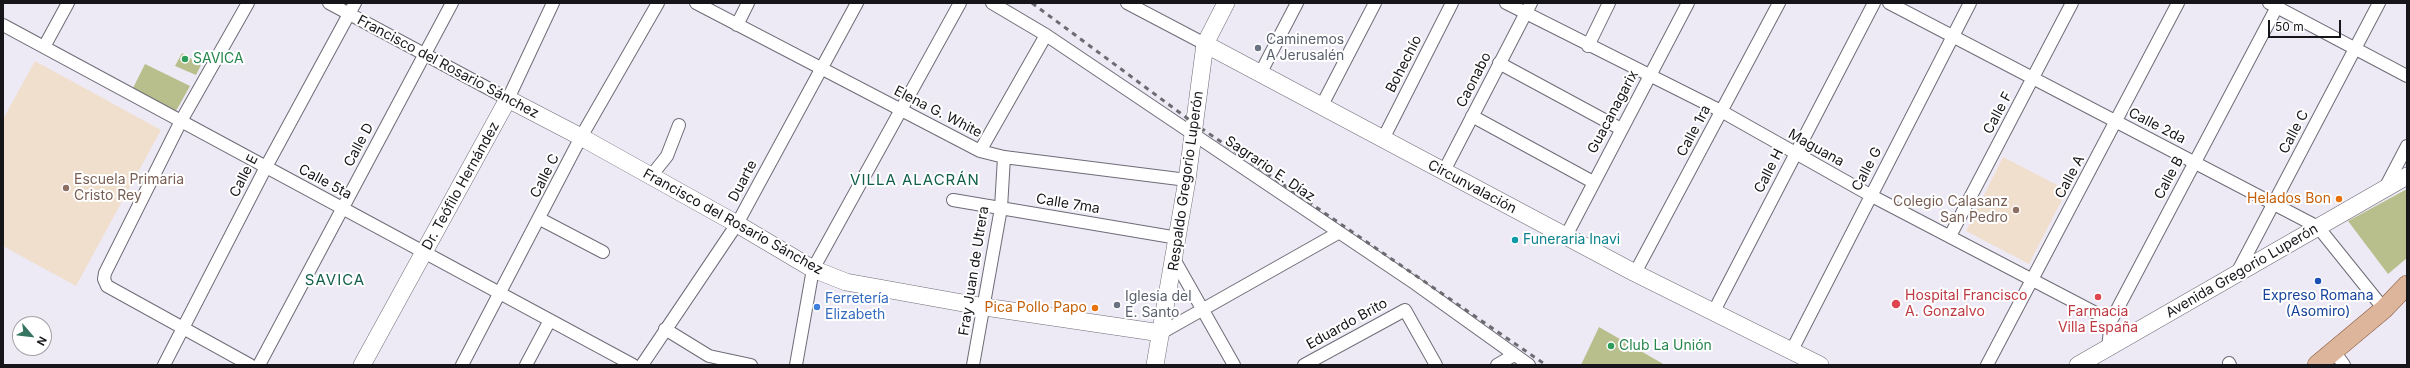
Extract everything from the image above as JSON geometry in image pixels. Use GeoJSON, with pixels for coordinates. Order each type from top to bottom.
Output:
{"type":"FeatureCollection","features":[{"type":"Feature","properties":{"kind":"main road"},"geometry":{"type":"LineString","coordinates":[[2327,362],[2384,309],[2407,285]]}},
{"type":"Feature","properties":{"kind":"street"},"geometry":{"type":"LineString","coordinates":[[44,47],[68,3]]}},
{"type":"Feature","properties":{"kind":"street"},"geometry":{"type":"LineString","coordinates":[[248,3],[180,121],[104,273],[104,279],[107,286],[183,330],[250,365]]}},
{"type":"Feature","properties":{"kind":"street","name":"Francisco del Rosario Sánchez"},"geometry":{"type":"LineString","coordinates":[[329,3],[581,137],[738,224],[813,270],[846,282],[984,307],[1161,333]]}},
{"type":"Feature","properties":{"kind":"street","name":"Calle E"},"geometry":{"type":"LineString","coordinates":[[164,365],[266,167],[355,3]]}},
{"type":"Feature","properties":{"kind":"street","name":"Calle D"},"geometry":{"type":"LineString","coordinates":[[259,365],[452,3]]}},
{"type":"Feature","properties":{"kind":"street","name":"Dr. Teófilo Hernández"},"geometry":{"type":"LineString","coordinates":[[362,365],[508,99],[553,3]]}},
{"type":"Feature","properties":{"kind":"street","name":"Calle C"},"geometry":{"type":"LineString","coordinates":[[462,365],[499,293],[540,219],[581,137],[658,3]]}},
{"type":"Feature","properties":{"kind":"street","name":"Elena G. White"},"geometry":{"type":"LineString","coordinates":[[696,3],[980,151],[1004,157],[1187,180]]}},
{"type":"Feature","properties":{"kind":"street"},"geometry":{"type":"LineString","coordinates":[[737,24],[748,3]]}},
{"type":"Feature","properties":{"kind":"street","name":"Duarte"},"geometry":{"type":"LineString","coordinates":[[642,365],[665,329],[738,224],[820,68],[857,3]]}},
{"type":"Feature","properties":{"kind":"street"},"geometry":{"type":"LineString","coordinates":[[796,365],[813,270],[960,3]]}},
{"type":"Feature","properties":{"kind":"street","name":"Sagrario E. Díaz"},"geometry":{"type":"LineString","coordinates":[[992,3],[1046,35],[1338,233],[1416,284],[1529,365]]}},
{"type":"Feature","properties":{"kind":"street","name":"Circunvalación"},"geometry":{"type":"LineString","coordinates":[[1127,3],[1142,7],[1204,44],[1635,273],[1820,365]]}},
{"type":"Feature","properties":{"kind":"street"},"geometry":{"type":"LineString","coordinates":[[1204,44],[1226,3]]}},
{"type":"Feature","properties":{"kind":"street"},"geometry":{"type":"LineString","coordinates":[[1260,74],[1297,3]]}},
{"type":"Feature","properties":{"kind":"street"},"geometry":{"type":"LineString","coordinates":[[1321,107],[1375,3]]}},
{"type":"Feature","properties":{"kind":"street","name":"Bohechío"},"geometry":{"type":"LineString","coordinates":[[1383,139],[1452,3]]}},
{"type":"Feature","properties":{"kind":"street","name":"Maguana"},"geometry":{"type":"LineString","coordinates":[[1506,3],[1529,8],[1588,46],[1721,111],[1870,195],[2110,321]]}},
{"type":"Feature","properties":{"kind":"street"},"geometry":{"type":"LineString","coordinates":[[1588,46],[1609,3]]}},
{"type":"Feature","properties":{"kind":"street","name":"Guacanagarix"},"geometry":{"type":"LineString","coordinates":[[1566,236],[1688,3]]}},
{"type":"Feature","properties":{"kind":"street","name":"Calle 1ra"},"geometry":{"type":"LineString","coordinates":[[1635,273],[1779,3]]}},
{"type":"Feature","properties":{"kind":"street","name":"Calle H"},"geometry":{"type":"LineString","coordinates":[[1714,311],[1874,3]]}},
{"type":"Feature","properties":{"kind":"street","name":"Calle 2da"},"geometry":{"type":"LineString","coordinates":[[1888,3],[2318,227],[2384,309]]}},
{"type":"Feature","properties":{"kind":"street","name":"Calle G"},"geometry":{"type":"LineString","coordinates":[[1792,350],[1870,195],[1970,3]]}},
{"type":"Feature","properties":{"kind":"street","name":"Calle F"},"geometry":{"type":"LineString","coordinates":[[1950,236],[2072,3]]}},
{"type":"Feature","properties":{"kind":"street","name":"Calle A"},"geometry":{"type":"LineString","coordinates":[[1987,365],[2178,3]]}},
{"type":"Feature","properties":{"kind":"street","name":"Calle C"},"geometry":{"type":"LineString","coordinates":[[2237,274],[2379,3]]}},
{"type":"Feature","properties":{"kind":"street"},"geometry":{"type":"LineString","coordinates":[[2274,4],[2407,76]]}},
{"type":"Feature","properties":{"kind":"street","name":"Calle B"},"geometry":{"type":"LineString","coordinates":[[2108,348],[2110,321],[2194,162],[2274,4]]}},
{"type":"Feature","properties":{"kind":"street","name":"Caonabo"},"geometry":{"type":"LineString","coordinates":[[1444,171],[1529,8]]}},
{"type":"Feature","properties":{"kind":"street","name":"Calle 5ta"},"geometry":{"type":"LineString","coordinates":[[3,25],[633,365]]}},
{"type":"Feature","properties":{"kind":"street"},"geometry":{"type":"LineString","coordinates":[[980,151],[1046,35]]}},
{"type":"Feature","properties":{"kind":"street","name":"Respaldo Gregorio Luperón"},"geometry":{"type":"LineString","coordinates":[[1155,365],[1175,261],[1194,136],[1204,44]]}},
{"type":"Feature","properties":{"kind":"street"},"geometry":{"type":"LineString","coordinates":[[1499,64],[1621,129]]}},
{"type":"Feature","properties":{"kind":"street"},"geometry":{"type":"LineString","coordinates":[[1472,116],[1593,182]]}},
{"type":"Feature","properties":{"kind":"street"},"geometry":{"type":"LineString","coordinates":[[651,176],[667,156],[679,125]]}},
{"type":"Feature","properties":{"kind":"street"},"geometry":{"type":"LineString","coordinates":[[2385,188],[2407,146]]}},
{"type":"Feature","properties":{"kind":"street","name":"Fray Juan de Utrera"},"geometry":{"type":"LineString","coordinates":[[974,365],[1001,208],[1004,157]]}},
{"type":"Feature","properties":{"kind":"street","name":"Avenida Gregorio Luperón"},"geometry":{"type":"LineString","coordinates":[[2079,365],[2407,176]]}},
{"type":"Feature","properties":{"kind":"street","name":"Calle 7ma"},"geometry":{"type":"LineString","coordinates":[[953,200],[1178,238]]}},
{"type":"Feature","properties":{"kind":"street"},"geometry":{"type":"LineString","coordinates":[[540,219],[603,252]]}},
{"type":"Feature","properties":{"kind":"street"},"geometry":{"type":"LineString","coordinates":[[1161,333],[1338,233]]}},
{"type":"Feature","properties":{"kind":"street"},"geometry":{"type":"LineString","coordinates":[[1175,261],[1234,365]]}},
{"type":"Feature","properties":{"kind":"street","name":"Eduardo Brito"},"geometry":{"type":"LineString","coordinates":[[1304,365],[1405,310],[1436,365]]}},
{"type":"Feature","properties":{"kind":"street"},"geometry":{"type":"LineString","coordinates":[[526,365],[550,320]]}},
{"type":"Feature","properties":{"kind":"street"},"geometry":{"type":"LineString","coordinates":[[665,329],[709,356],[751,365]]}},
{"type":"Feature","properties":{"kind":"street"},"geometry":{"type":"LineString","coordinates":[[1497,365],[1514,355]]}},
{"type":"Feature","properties":{"kind":"shaded area","name":"Escuela Primaria Cristo Rey"},"geometry":{"type":"Polygon","coordinates":[[[35,61],[161,130],[76,286],[3,246],[3,119],[35,61]]]}},
{"type":"Feature","properties":{"kind":"shaded area","name":"Colegio Calasanz San Pedro"},"geometry":{"type":"Polygon","coordinates":[[[2003,157],[2067,190],[2029,264],[1966,231],[2003,157]]]}},
{"type":"Feature","properties":{"kind":"green space","name":"SAVICA"},"geometry":{"type":"Polygon","coordinates":[[[182,53],[201,65],[196,75],[175,66],[182,53]]]}},
{"type":"Feature","properties":{"kind":"green space"},"geometry":{"type":"Polygon","coordinates":[[[145,64],[190,86],[176,111],[133,88],[145,64]]]}},
{"type":"Feature","properties":{"kind":"green space"},"geometry":{"type":"Polygon","coordinates":[[[2407,189],[2407,258],[2388,274],[2348,221],[2407,189]]]}},
{"type":"Feature","properties":{"kind":"green space","name":"Club La Unión"},"geometry":{"type":"Polygon","coordinates":[[[1599,327],[1665,365],[1581,365],[1599,327]]]}},
{"type":"Feature","properties":{"kind":"railway"},"geometry":{"type":"LineString","coordinates":[[1032,3],[1195,124],[1546,365]]}},
{"type":"Feature","properties":{"kind":"place","name":"Caminemos A Jerusalén"},"geometry":{"type":"Point","coordinates":[1258,48]}},
{"type":"Feature","properties":{"kind":"place","name":"SAVICA"},"geometry":{"type":"Point","coordinates":[185,59]}},
{"type":"Feature","properties":{"kind":"place","name":"Escuela Primaria Cristo Rey"},"geometry":{"type":"Point","coordinates":[66,188]}},
{"type":"Feature","properties":{"kind":"place","name":"Helados Bon"},"geometry":{"type":"Point","coordinates":[2339,199]}},
{"type":"Feature","properties":{"kind":"place","name":"Colegio Calasanz San Pedro"},"geometry":{"type":"Point","coordinates":[2016,210]}},
{"type":"Feature","properties":{"kind":"place","name":"Funeraria Inavi"},"geometry":{"type":"Point","coordinates":[1515,240]}},
{"type":"Feature","properties":{"kind":"place","name":"Expreso Romana (Asomiro)"},"geometry":{"type":"Point","coordinates":[2318,281]}},
{"type":"Feature","properties":{"kind":"place","name":"Farmacia Villa España"},"geometry":{"type":"Point","coordinates":[2098,297]}},
{"type":"Feature","properties":{"kind":"place","name":"Hospital Francisco A. Gonzalvo"},"geometry":{"type":"Point","coordinates":[1896,304]}},
{"type":"Feature","properties":{"kind":"place","name":"Iglesia del E. Santo"},"geometry":{"type":"Point","coordinates":[1117,305]}},
{"type":"Feature","properties":{"kind":"place","name":"Ferretería Elizabeth"},"geometry":{"type":"Point","coordinates":[817,307]}},
{"type":"Feature","properties":{"kind":"place","name":"Pica Pollo Papo"},"geometry":{"type":"Point","coordinates":[1095,308]}},
{"type":"Feature","properties":{"kind":"place","name":"Club La Unión"},"geometry":{"type":"Point","coordinates":[1611,346]}},
{"type":"Feature","properties":{"kind":"district","name":"VILLA ALACRÁN"},"geometry":{"type":"Point","coordinates":[915,180]}},
{"type":"Feature","properties":{"kind":"district","name":"SAVICA"},"geometry":{"type":"Point","coordinates":[335,280]}}]}
